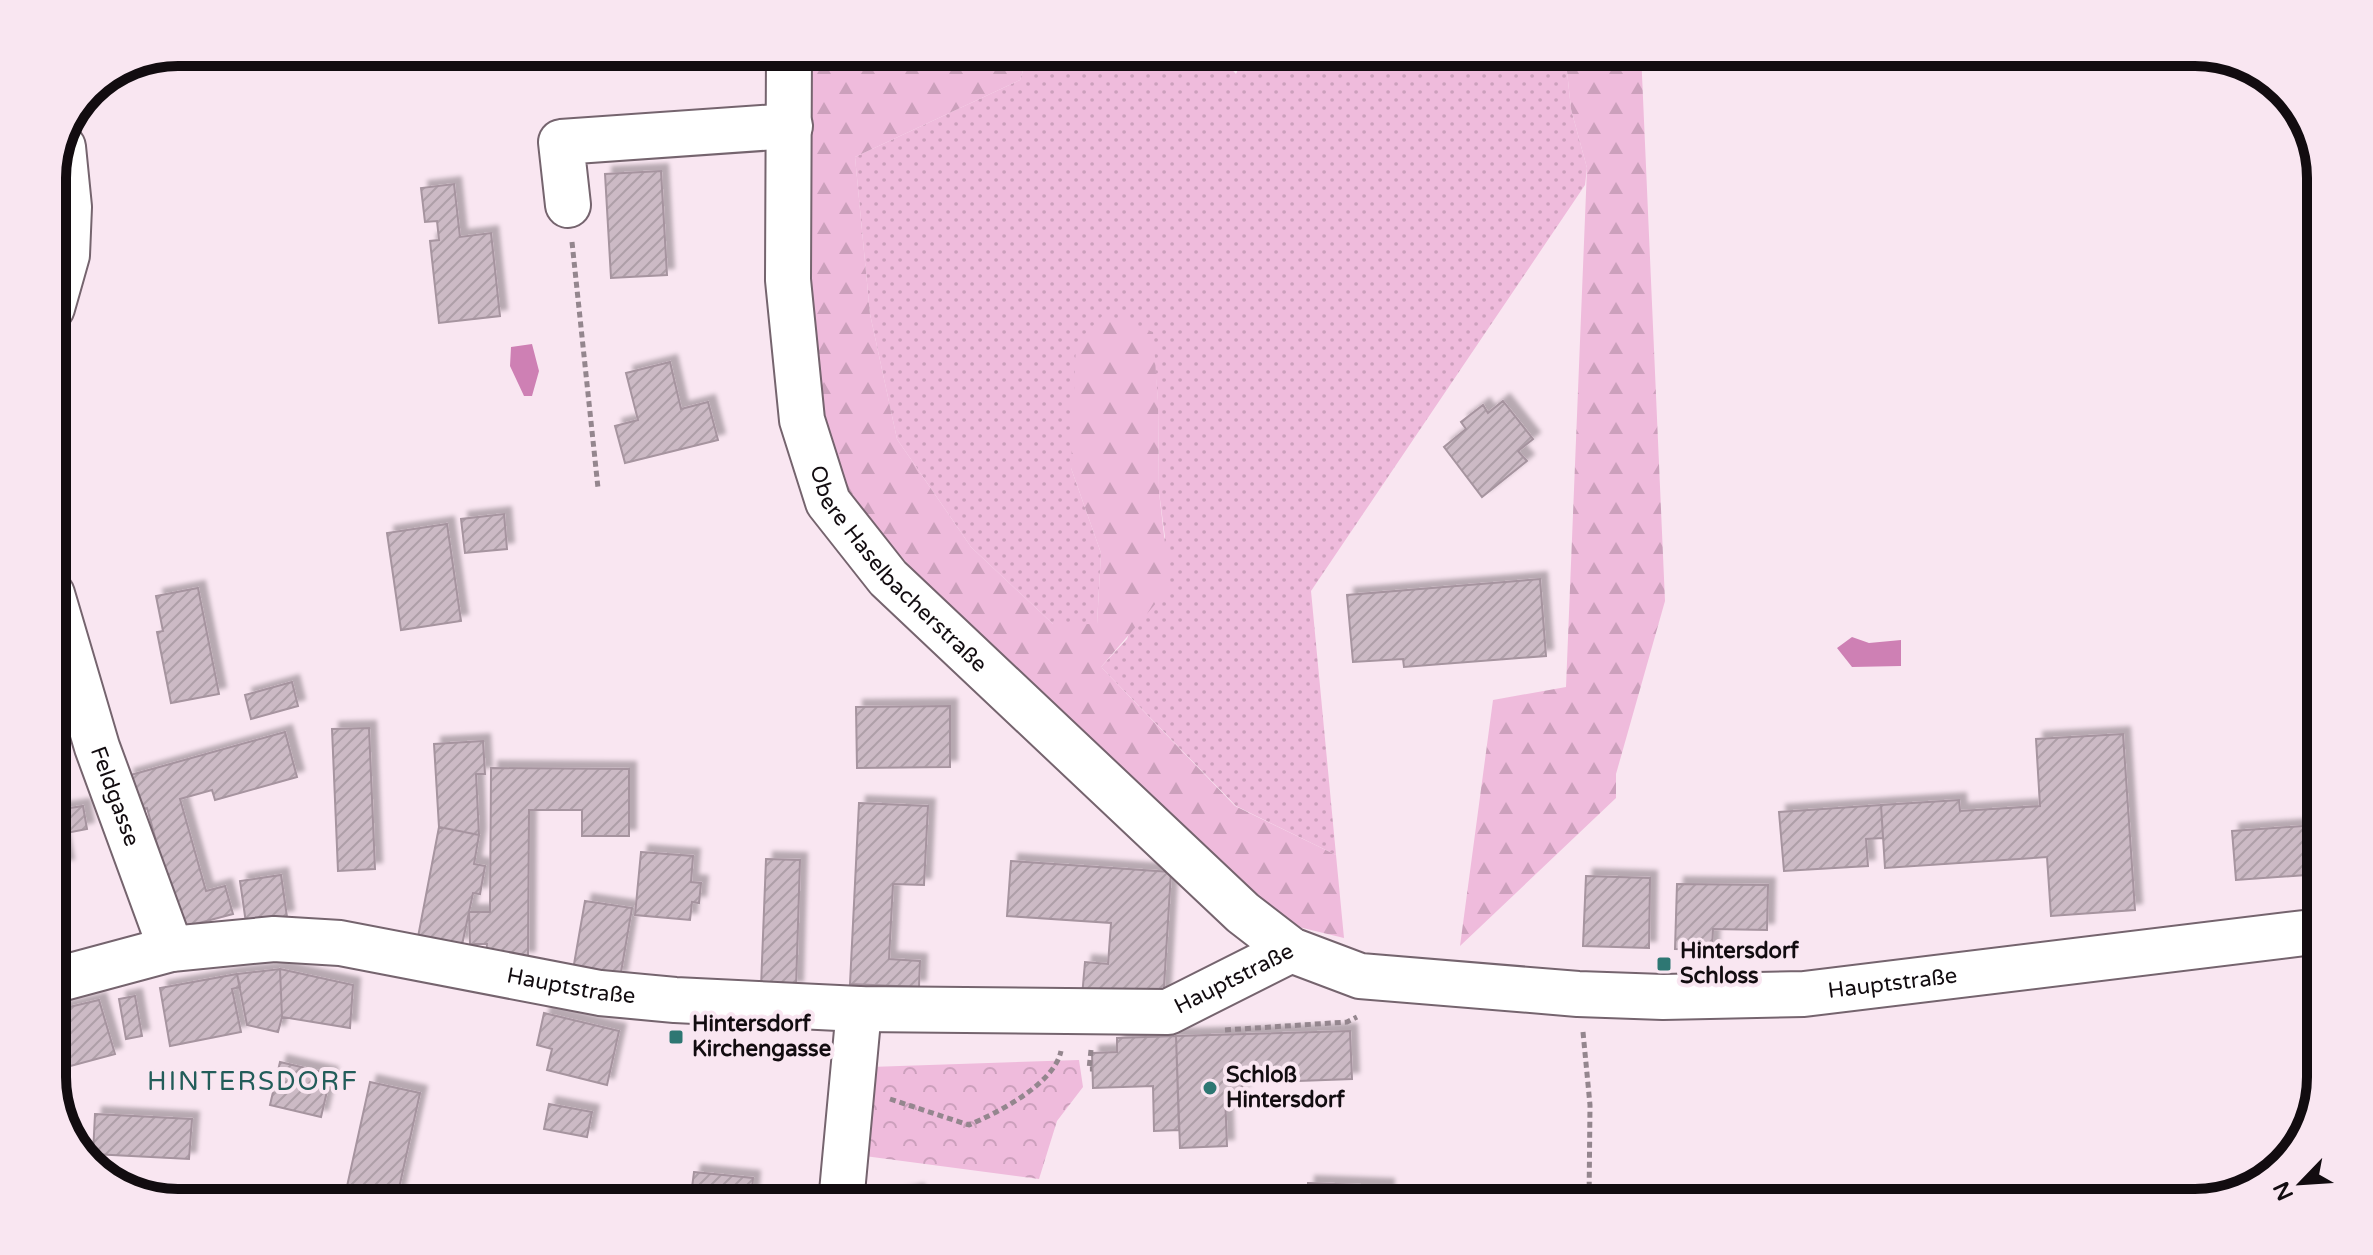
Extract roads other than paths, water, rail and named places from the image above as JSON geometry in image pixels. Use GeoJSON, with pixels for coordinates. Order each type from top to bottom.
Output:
{"type":"FeatureCollection","features":[{"type":"Feature","properties":{"kind":"street","name":"Obere Haselbacherstraße"},"geometry":{"type":"LineString","coordinates":[[789,66],[788,280],[802,420],[828,502],[888,578],[1243,913],[1291,950]]}},
{"type":"Feature","properties":{"kind":"street"},"geometry":{"type":"LineString","coordinates":[[568,205],[561,142],[790,126]]}},
{"type":"Feature","properties":{"kind":"street"},"geometry":{"type":"LineString","coordinates":[[66,177],[69,207],[66,259]]}},
{"type":"Feature","properties":{"kind":"street","name":"Feldgasse"},"geometry":{"type":"LineString","coordinates":[[66,642],[97,747],[171,949]]}},
{"type":"Feature","properties":{"kind":"street","name":"Hauptstraße"},"geometry":{"type":"LineString","coordinates":[[66,977],[171,949],[274,939],[340,943],[600,993],[675,1000],[859,1009],[1168,1012],[1291,950],[1318,957],[1360,976],[1578,994],[1663,997],[1804,994],[2307,933]]}},
{"type":"Feature","properties":{"kind":"street"},"geometry":{"type":"LineString","coordinates":[[842,1189],[859,1009]]}},
{"type":"Feature","properties":{"kind":"place","name":"Hintersdorf Schloss"},"geometry":{"type":"Point","coordinates":[1664,964]}},
{"type":"Feature","properties":{"kind":"place","name":"Hintersdorf Kirchengasse"},"geometry":{"type":"Point","coordinates":[676,1037]}},
{"type":"Feature","properties":{"kind":"place","name":"Schloß Hintersdorf"},"geometry":{"type":"Point","coordinates":[1210,1088]}},
{"type":"Feature","properties":{"kind":"district","name":"HINTERSDORF"},"geometry":{"type":"Point","coordinates":[253,1081]}}]}
